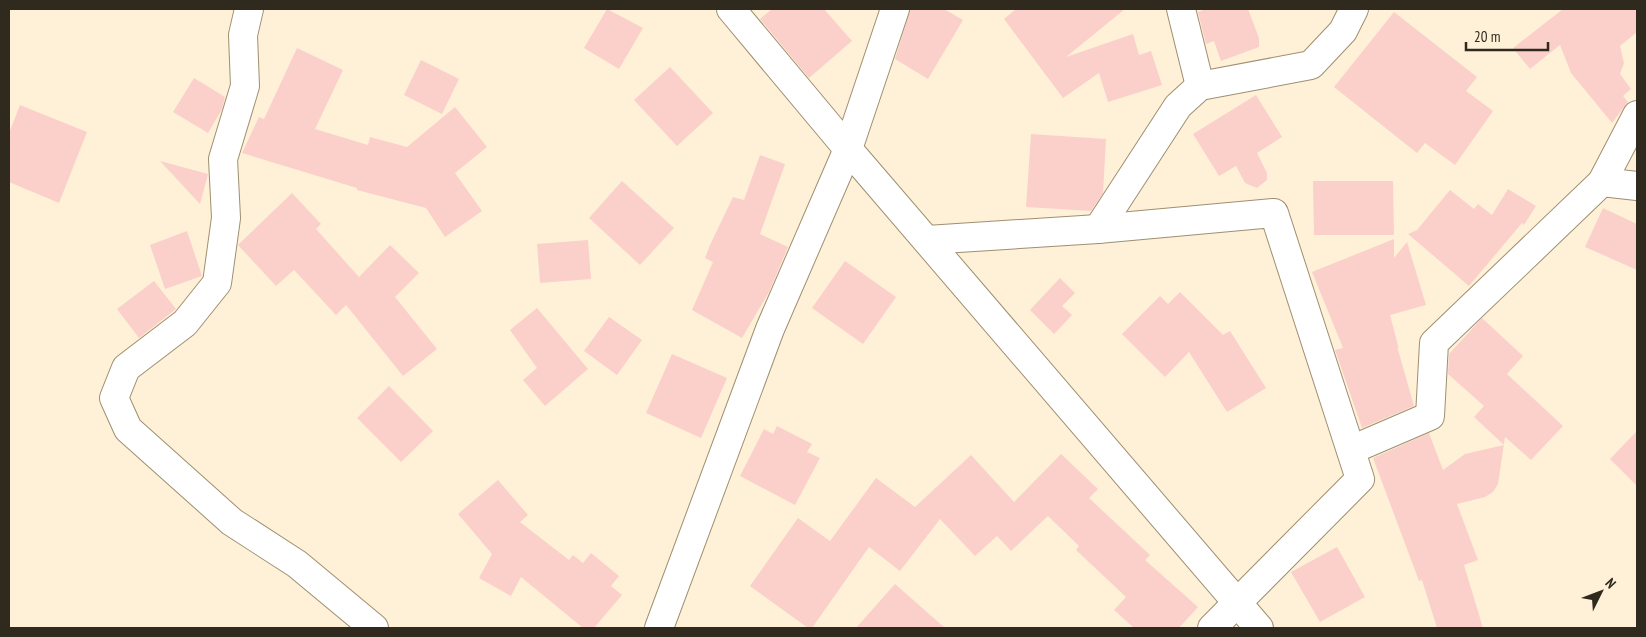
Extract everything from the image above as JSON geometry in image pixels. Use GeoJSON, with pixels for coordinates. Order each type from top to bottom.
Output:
{"type":"FeatureCollection","features":[{"type":"Feature","properties":{"kind":"street"},"geometry":{"type":"LineString","coordinates":[[249,9],[243,35],[245,86],[223,159],[226,218],[217,283],[185,323],[126,368],[114,398],[128,429],[232,522],[297,564],[374,628]]}},
{"type":"Feature","properties":{"kind":"street"},"geometry":{"type":"LineString","coordinates":[[731,9],[848,149],[1259,628]]}},
{"type":"Feature","properties":{"kind":"street"},"geometry":{"type":"LineString","coordinates":[[659,628],[770,330],[848,149],[895,9]]}},
{"type":"Feature","properties":{"kind":"street"},"geometry":{"type":"LineString","coordinates":[[1181,9],[1200,86]]}},
{"type":"Feature","properties":{"kind":"street"},"geometry":{"type":"LineString","coordinates":[[1098,229],[1178,106],[1200,86],[1311,65],[1343,31],[1354,9]]}},
{"type":"Feature","properties":{"kind":"street"},"geometry":{"type":"LineString","coordinates":[[1351,450],[1430,416],[1434,343],[1602,182],[1637,115]]}},
{"type":"Feature","properties":{"kind":"street"},"geometry":{"type":"LineString","coordinates":[[1602,182],[1637,186]]}},
{"type":"Feature","properties":{"kind":"street"},"geometry":{"type":"LineString","coordinates":[[928,240],[1098,229],[1274,213],[1360,479],[1212,628]]}},
{"type":"Feature","properties":{"kind":"building"},"geometry":{"type":"Polygon","coordinates":[[[607,9],[643,28],[619,69],[584,48],[607,9]]]}},
{"type":"Feature","properties":{"kind":"building"},"geometry":{"type":"Polygon","coordinates":[[[772,9],[824,9],[852,41],[809,78],[760,19],[772,9]]]}},
{"type":"Feature","properties":{"kind":"building"},"geometry":{"type":"Polygon","coordinates":[[[910,9],[944,9],[963,20],[928,79],[895,59],[910,9]]]}},
{"type":"Feature","properties":{"kind":"building"},"geometry":{"type":"Polygon","coordinates":[[[1016,9],[1125,9],[1066,57],[1133,34],[1139,55],[1151,51],[1162,85],[1108,102],[1099,73],[1063,98],[1004,19],[1016,9]]]}},
{"type":"Feature","properties":{"kind":"building"},"geometry":{"type":"Polygon","coordinates":[[[1206,9],[1248,9],[1259,38],[1259,47],[1221,61],[1214,41],[1206,44],[1198,12],[1206,9]]]}},
{"type":"Feature","properties":{"kind":"building"},"geometry":{"type":"Polygon","coordinates":[[[1563,9],[1637,9],[1637,32],[1620,46],[1624,63],[1620,74],[1631,89],[1623,96],[1628,102],[1612,123],[1571,73],[1560,45],[1530,69],[1513,48],[1563,9]]]}},
{"type":"Feature","properties":{"kind":"building"},"geometry":{"type":"Polygon","coordinates":[[[1394,12],[1477,77],[1466,91],[1493,111],[1455,165],[1425,143],[1417,153],[1334,87],[1394,12]]]}},
{"type":"Feature","properties":{"kind":"building"},"geometry":{"type":"Polygon","coordinates":[[[297,48],[343,70],[315,129],[368,145],[370,137],[407,147],[455,107],[487,147],[455,173],[482,211],[445,237],[426,208],[357,190],[357,188],[242,153],[259,117],[264,119],[297,48]]]}},
{"type":"Feature","properties":{"kind":"building"},"geometry":{"type":"Polygon","coordinates":[[[421,60],[459,79],[442,114],[404,95],[421,60]]]}},
{"type":"Feature","properties":{"kind":"building"},"geometry":{"type":"Polygon","coordinates":[[[670,67],[713,113],[677,146],[634,100],[670,67]]]}},
{"type":"Feature","properties":{"kind":"building"},"geometry":{"type":"Polygon","coordinates":[[[194,78],[225,97],[222,109],[208,133],[173,112],[194,78]]]}},
{"type":"Feature","properties":{"kind":"building"},"geometry":{"type":"Polygon","coordinates":[[[1256,95],[1282,137],[1257,153],[1267,173],[1267,180],[1257,188],[1245,183],[1236,166],[1219,176],[1193,134],[1256,95]]]}},
{"type":"Feature","properties":{"kind":"building"},"geometry":{"type":"Polygon","coordinates":[[[20,105],[87,132],[59,203],[9,182],[9,133],[20,105]]]}},
{"type":"Feature","properties":{"kind":"building"},"geometry":{"type":"Polygon","coordinates":[[[1031,134],[1106,139],[1103,193],[1091,211],[1026,207],[1031,134]]]}},
{"type":"Feature","properties":{"kind":"building"},"geometry":{"type":"Polygon","coordinates":[[[760,155],[785,164],[760,234],[788,247],[769,292],[742,338],[692,310],[713,262],[705,258],[710,245],[733,197],[744,200],[760,155]]]}},
{"type":"Feature","properties":{"kind":"building"},"geometry":{"type":"Polygon","coordinates":[[[160,161],[208,174],[200,204],[160,161]]]}},
{"type":"Feature","properties":{"kind":"building"},"geometry":{"type":"Polygon","coordinates":[[[622,181],[674,228],[640,265],[589,218],[622,181]]]}},
{"type":"Feature","properties":{"kind":"building"},"geometry":{"type":"Polygon","coordinates":[[[1313,181],[1393,181],[1394,235],[1314,235],[1313,181]]]}},
{"type":"Feature","properties":{"kind":"building"},"geometry":{"type":"Polygon","coordinates":[[[1508,189],[1536,206],[1524,225],[1522,223],[1469,286],[1408,234],[1417,230],[1450,190],[1474,209],[1478,204],[1492,215],[1508,189]]]}},
{"type":"Feature","properties":{"kind":"building"},"geometry":{"type":"Polygon","coordinates":[[[292,193],[321,224],[316,229],[359,277],[390,245],[419,273],[395,297],[437,349],[403,376],[346,305],[336,315],[294,270],[276,286],[238,245],[292,193]]]}},
{"type":"Feature","properties":{"kind":"building"},"geometry":{"type":"Polygon","coordinates":[[[1603,208],[1637,224],[1637,270],[1585,247],[1603,208]]]}},
{"type":"Feature","properties":{"kind":"building"},"geometry":{"type":"Polygon","coordinates":[[[187,231],[202,276],[165,289],[150,245],[187,231]]]}},
{"type":"Feature","properties":{"kind":"building"},"geometry":{"type":"Polygon","coordinates":[[[1394,239],[1394,258],[1407,242],[1426,305],[1390,315],[1414,406],[1362,428],[1335,350],[1343,348],[1312,272],[1394,239]]]}},
{"type":"Feature","properties":{"kind":"building"},"geometry":{"type":"Polygon","coordinates":[[[588,240],[591,279],[540,283],[537,244],[588,240]]]}},
{"type":"Feature","properties":{"kind":"building"},"geometry":{"type":"Polygon","coordinates":[[[845,261],[896,297],[863,344],[812,308],[845,261]]]}},
{"type":"Feature","properties":{"kind":"building"},"geometry":{"type":"Polygon","coordinates":[[[1060,278],[1075,293],[1062,306],[1072,315],[1054,334],[1030,310],[1060,278]]]}},
{"type":"Feature","properties":{"kind":"building"},"geometry":{"type":"Polygon","coordinates":[[[154,281],[176,309],[139,338],[117,309],[154,281]]]}},
{"type":"Feature","properties":{"kind":"building"},"geometry":{"type":"Polygon","coordinates":[[[1180,292],[1223,335],[1230,331],[1266,388],[1227,412],[1189,352],[1165,377],[1122,334],[1160,296],[1168,304],[1180,292]]]}},
{"type":"Feature","properties":{"kind":"building"},"geometry":{"type":"Polygon","coordinates":[[[537,308],[588,369],[545,406],[523,380],[537,368],[510,330],[537,308]]]}},
{"type":"Feature","properties":{"kind":"building"},"geometry":{"type":"Polygon","coordinates":[[[609,317],[642,340],[617,375],[584,351],[609,317]]]}},
{"type":"Feature","properties":{"kind":"building"},"geometry":{"type":"Polygon","coordinates":[[[1482,318],[1523,356],[1507,374],[1563,426],[1531,460],[1505,437],[1504,445],[1474,417],[1484,406],[1448,374],[1449,354],[1482,318]]]}},
{"type":"Feature","properties":{"kind":"building"},"geometry":{"type":"Polygon","coordinates":[[[672,354],[727,378],[701,438],[646,413],[672,354]]]}},
{"type":"Feature","properties":{"kind":"building"},"geometry":{"type":"Polygon","coordinates":[[[389,386],[433,431],[401,462],[357,418],[389,386]]]}},
{"type":"Feature","properties":{"kind":"building"},"geometry":{"type":"Polygon","coordinates":[[[777,426],[812,444],[807,452],[820,458],[795,505],[740,476],[764,429],[773,434],[777,426]]]}},
{"type":"Feature","properties":{"kind":"building"},"geometry":{"type":"Polygon","coordinates":[[[1637,431],[1637,486],[1610,459],[1637,431]]]}},
{"type":"Feature","properties":{"kind":"building"},"geometry":{"type":"Polygon","coordinates":[[[1429,433],[1443,470],[1465,454],[1504,445],[1498,484],[1493,492],[1485,497],[1457,504],[1478,560],[1464,565],[1483,628],[1437,628],[1422,580],[1419,581],[1373,458],[1429,433]]]}},
{"type":"Feature","properties":{"kind":"building"},"geometry":{"type":"Polygon","coordinates":[[[1061,454],[1098,489],[1089,498],[1150,555],[1145,560],[1198,607],[1179,628],[1134,628],[1114,610],[1126,597],[1076,550],[1079,546],[1048,516],[1011,551],[997,536],[975,556],[940,519],[900,571],[869,547],[812,628],[808,628],[750,586],[798,518],[830,541],[876,478],[915,507],[971,455],[1014,502],[1061,454]]]}},
{"type":"Feature","properties":{"kind":"building"},"geometry":{"type":"Polygon","coordinates":[[[498,480],[528,515],[520,522],[569,560],[573,555],[583,563],[591,553],[619,576],[611,586],[622,595],[594,628],[583,628],[521,577],[511,596],[479,578],[492,554],[458,514],[498,480]]]}},
{"type":"Feature","properties":{"kind":"building"},"geometry":{"type":"Polygon","coordinates":[[[1337,547],[1365,597],[1320,622],[1291,572],[1337,547]]]}},
{"type":"Feature","properties":{"kind":"building"},"geometry":{"type":"Polygon","coordinates":[[[895,584],[945,628],[856,628],[895,584]]]}}]}
